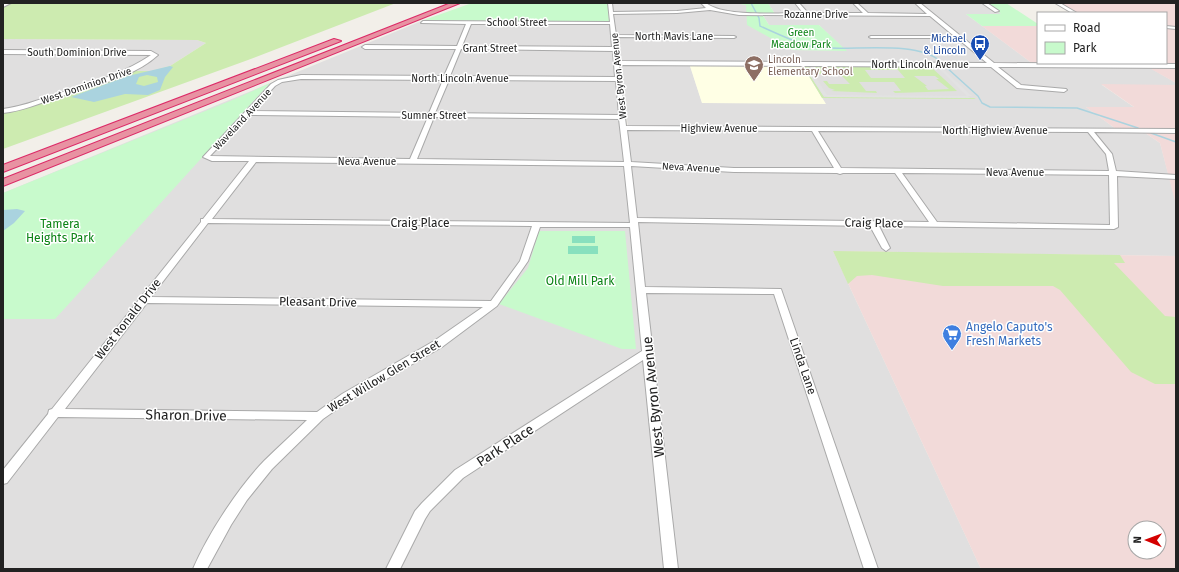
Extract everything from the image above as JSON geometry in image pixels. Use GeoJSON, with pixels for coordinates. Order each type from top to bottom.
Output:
{"type":"FeatureCollection","features":[{"type":"Feature","properties":{"kind":"highway"},"geometry":{"type":"LineString","coordinates":[[394,19],[436,3]]}},
{"type":"Feature","properties":{"kind":"highway"},"geometry":{"type":"LineString","coordinates":[[3,183],[457,3]]}},
{"type":"Feature","properties":{"kind":"highway"},"geometry":{"type":"LineString","coordinates":[[3,169],[342,39]]}},
{"type":"Feature","properties":{"kind":"street"},"geometry":{"type":"LineString","coordinates":[[3,6],[9,3]]}},
{"type":"Feature","properties":{"kind":"street","name":"West Byron Avenue"},"geometry":{"type":"LineString","coordinates":[[610,3],[671,569]]}},
{"type":"Feature","properties":{"kind":"street"},"geometry":{"type":"LineString","coordinates":[[704,3],[710,9]]}},
{"type":"Feature","properties":{"kind":"street"},"geometry":{"type":"LineString","coordinates":[[797,3],[806,14]]}},
{"type":"Feature","properties":{"kind":"street"},"geometry":{"type":"LineString","coordinates":[[855,3],[866,15]]}},
{"type":"Feature","properties":{"kind":"street"},"geometry":{"type":"LineString","coordinates":[[917,3],[1019,87],[1064,90]]}},
{"type":"Feature","properties":{"kind":"street"},"geometry":{"type":"LineString","coordinates":[[984,3],[997,12]]}},
{"type":"Feature","properties":{"kind":"street"},"geometry":{"type":"LineString","coordinates":[[1057,3],[1073,12]]}},
{"type":"Feature","properties":{"kind":"street","name":"Rozanne Drive"},"geometry":{"type":"LineString","coordinates":[[611,12],[677,12],[710,9],[731,13],[757,14],[932,15]]}},
{"type":"Feature","properties":{"kind":"street","name":"School Street"},"geometry":{"type":"LineString","coordinates":[[423,22],[612,23]]}},
{"type":"Feature","properties":{"kind":"street"},"geometry":{"type":"LineString","coordinates":[[413,161],[433,115],[469,22]]}},
{"type":"Feature","properties":{"kind":"street","name":"North Mavis Lane"},"geometry":{"type":"LineString","coordinates":[[614,36],[734,37]]}},
{"type":"Feature","properties":{"kind":"street"},"geometry":{"type":"LineString","coordinates":[[871,37],[958,37]]}},
{"type":"Feature","properties":{"kind":"street","name":"Grant Street"},"geometry":{"type":"LineString","coordinates":[[365,47],[614,49]]}},
{"type":"Feature","properties":{"kind":"street","name":"South Dominion Drive"},"geometry":{"type":"LineString","coordinates":[[3,52],[151,53]]}},
{"type":"Feature","properties":{"kind":"street","name":"West Dominion Drive"},"geometry":{"type":"LineString","coordinates":[[6,111],[116,76],[139,66],[155,55],[151,53]]}},
{"type":"Feature","properties":{"kind":"street","name":"North Lincoln Avenue"},"geometry":{"type":"LineString","coordinates":[[617,63],[1176,66]]}},
{"type":"Feature","properties":{"kind":"street","name":"North Lincoln Avenue"},"geometry":{"type":"LineString","coordinates":[[301,77],[618,80]]}},
{"type":"Feature","properties":{"kind":"street","name":"Waveland Avenue"},"geometry":{"type":"LineString","coordinates":[[206,157],[273,85],[280,81],[301,77]]}},
{"type":"Feature","properties":{"kind":"street","name":"Sumner Street"},"geometry":{"type":"LineString","coordinates":[[246,113],[623,117]]}},
{"type":"Feature","properties":{"kind":"street","name":"Highview Avenue"},"geometry":{"type":"LineString","coordinates":[[624,128],[814,129]]}},
{"type":"Feature","properties":{"kind":"street"},"geometry":{"type":"LineString","coordinates":[[814,129],[840,172]]}},
{"type":"Feature","properties":{"kind":"street","name":"North Highview Avenue"},"geometry":{"type":"LineString","coordinates":[[814,129],[1176,131]]}},
{"type":"Feature","properties":{"kind":"street"},"geometry":{"type":"LineString","coordinates":[[1089,130],[1106,149],[1113,173]]}},
{"type":"Feature","properties":{"kind":"street","name":"Neva Avenue"},"geometry":{"type":"LineString","coordinates":[[206,157],[212,159],[254,160],[628,164],[734,170],[840,172],[1113,173],[1176,177]]}},
{"type":"Feature","properties":{"kind":"street","name":"West Ronald Drive"},"geometry":{"type":"LineString","coordinates":[[3,479],[204,221],[254,160]]}},
{"type":"Feature","properties":{"kind":"street"},"geometry":{"type":"LineString","coordinates":[[898,172],[934,224]]}},
{"type":"Feature","properties":{"kind":"street","name":"Craig Place"},"geometry":{"type":"LineString","coordinates":[[204,221],[537,224],[873,223],[1114,227],[1113,173]]}},
{"type":"Feature","properties":{"kind":"street"},"geometry":{"type":"LineString","coordinates":[[873,223],[886,248]]}},
{"type":"Feature","properties":{"kind":"street","name":"West Willow Glen Street"},"geometry":{"type":"LineString","coordinates":[[200,569],[226,521],[243,496],[268,465],[319,416],[346,397],[438,344],[494,304],[521,266],[537,224]]}},
{"type":"Feature","properties":{"kind":"street","name":"Linda Lane"},"geometry":{"type":"LineString","coordinates":[[642,290],[778,291],[871,569]]}},
{"type":"Feature","properties":{"kind":"street","name":"Pleasant Drive"},"geometry":{"type":"LineString","coordinates":[[142,300],[494,304]]}},
{"type":"Feature","properties":{"kind":"street","name":"Park Place"},"geometry":{"type":"LineString","coordinates":[[393,569],[420,515],[459,474],[648,352]]}},
{"type":"Feature","properties":{"kind":"street","name":"Sharon Drive"},"geometry":{"type":"LineString","coordinates":[[53,413],[319,416]]}},
{"type":"Feature","properties":{"kind":"shaded area"},"geometry":{"type":"Polygon","coordinates":[[[612,3],[735,3],[746,5],[792,50],[846,51],[819,25],[769,25],[762,14],[775,14],[768,3],[986,3],[1002,14],[966,14],[1033,64],[619,62],[612,3]]]}},
{"type":"Feature","properties":{"kind":"shaded area"},"geometry":{"type":"Polygon","coordinates":[[[1058,3],[1176,3],[1176,83],[1144,65],[1033,64],[982,26],[1037,26],[1037,64],[1167,64],[1167,12],[1075,12],[1058,3]]]}},
{"type":"Feature","properties":{"kind":"shaded area"},"geometry":{"type":"Polygon","coordinates":[[[424,20],[609,22],[627,158],[666,569],[3,569],[3,193],[424,20]]]}},
{"type":"Feature","properties":{"kind":"shaded area"},"geometry":{"type":"Polygon","coordinates":[[[3,39],[197,40],[206,43],[170,66],[151,71],[132,71],[3,113],[3,39]]]}},
{"type":"Feature","properties":{"kind":"shaded area"},"geometry":{"type":"Polygon","coordinates":[[[619,63],[690,66],[702,103],[825,103],[803,67],[807,65],[1147,66],[1176,83],[1176,85],[1102,85],[1135,108],[1086,107],[1116,129],[628,126],[619,63]]]}},
{"type":"Feature","properties":{"kind":"shaded area","name":"Lincoln Elementary School"},"geometry":{"type":"Polygon","coordinates":[[[690,66],[803,67],[826,104],[702,103],[690,66]]]}},
{"type":"Feature","properties":{"kind":"shaded area"},"geometry":{"type":"Polygon","coordinates":[[[805,68],[810,68],[827,95],[967,96],[939,69],[943,69],[972,96],[968,96],[970,98],[828,97],[823,95],[805,68]]]}},
{"type":"Feature","properties":{"kind":"shaded area"},"geometry":{"type":"Polygon","coordinates":[[[1101,84],[1176,85],[1176,130],[1116,129],[1086,107],[1134,107],[1101,84]]]}},
{"type":"Feature","properties":{"kind":"shaded area"},"geometry":{"type":"Polygon","coordinates":[[[627,129],[1144,132],[1160,143],[1176,203],[1176,256],[833,251],[981,569],[675,569],[627,129]]]}},
{"type":"Feature","properties":{"kind":"shaded area"},"geometry":{"type":"Polygon","coordinates":[[[1144,132],[1176,132],[1176,205],[1160,143],[1144,132]]]}},
{"type":"Feature","properties":{"kind":"shaded area"},"geometry":{"type":"Polygon","coordinates":[[[833,251],[1176,256],[1176,569],[981,569],[833,251]]]}},
{"type":"Feature","properties":{"kind":"green space"},"geometry":{"type":"Polygon","coordinates":[[[3,3],[396,3],[248,60],[3,149],[3,113],[132,71],[151,71],[170,66],[206,43],[197,40],[3,39],[3,3]]]}},
{"type":"Feature","properties":{"kind":"green space"},"geometry":{"type":"Polygon","coordinates":[[[472,3],[608,3],[609,22],[424,20],[472,3]]]}},
{"type":"Feature","properties":{"kind":"green space","name":"Green Meadow Park"},"geometry":{"type":"Polygon","coordinates":[[[735,3],[768,3],[775,14],[762,14],[769,25],[819,25],[847,51],[792,50],[747,25],[746,5],[735,3]]]}},
{"type":"Feature","properties":{"kind":"green space"},"geometry":{"type":"Polygon","coordinates":[[[986,3],[1006,3],[1037,23],[1037,26],[982,26],[966,14],[1001,14],[986,3]]]}},
{"type":"Feature","properties":{"kind":"green space"},"geometry":{"type":"Polygon","coordinates":[[[803,66],[810,68],[806,69],[824,97],[976,99],[822,98],[803,66]]]}},
{"type":"Feature","properties":{"kind":"green space"},"geometry":{"type":"Polygon","coordinates":[[[814,67],[931,67],[957,91],[895,93],[893,91],[901,91],[894,82],[859,82],[866,91],[876,91],[877,93],[831,91],[835,90],[829,88],[823,81],[827,81],[829,84],[850,84],[840,74],[843,74],[841,71],[820,70],[822,74],[819,74],[814,67]],[[865,70],[871,78],[905,78],[898,70],[865,70]],[[914,76],[927,86],[925,86],[928,90],[949,89],[936,79],[939,79],[935,76],[914,76]]]}},
{"type":"Feature","properties":{"kind":"green space","name":"Tamera Heights Park"},"geometry":{"type":"Polygon","coordinates":[[[270,83],[55,319],[3,319],[3,193],[235,99],[270,83]]]}},
{"type":"Feature","properties":{"kind":"green space","name":"Old Mill Park"},"geometry":{"type":"Polygon","coordinates":[[[539,231],[625,231],[636,349],[622,349],[499,304],[528,268],[539,231]]]}},
{"type":"Feature","properties":{"kind":"green space"},"geometry":{"type":"Polygon","coordinates":[[[572,236],[595,236],[595,243],[572,243],[572,236]]]}},
{"type":"Feature","properties":{"kind":"green space"},"geometry":{"type":"Polygon","coordinates":[[[568,246],[598,246],[598,254],[568,254],[568,246]]]}},
{"type":"Feature","properties":{"kind":"green space"},"geometry":{"type":"Polygon","coordinates":[[[833,251],[1120,255],[1125,263],[1114,263],[1165,316],[1176,317],[1176,384],[1155,384],[1131,372],[1060,290],[1053,286],[943,286],[872,275],[857,276],[848,284],[833,251]]]}},
{"type":"Feature","properties":{"kind":"water"},"geometry":{"type":"Polygon","coordinates":[[[170,66],[173,67],[165,77],[160,90],[148,95],[125,94],[94,102],[71,97],[128,76],[170,66]],[[147,75],[139,77],[136,84],[144,86],[158,82],[157,77],[147,75]]]}},
{"type":"Feature","properties":{"kind":"water"},"geometry":{"type":"Polygon","coordinates":[[[17,209],[25,211],[14,223],[3,231],[3,210],[17,209]]]}},
{"type":"Feature","properties":{"kind":"waterway"},"geometry":{"type":"LineString","coordinates":[[751,3],[759,18],[760,26],[808,46],[828,48],[898,48],[915,50],[929,54],[940,61]]}},
{"type":"Feature","properties":{"kind":"waterway"},"geometry":{"type":"LineString","coordinates":[[946,67],[978,96],[982,103],[990,107],[1077,108],[1138,128]]}},
{"type":"Feature","properties":{"kind":"waterway"},"geometry":{"type":"LineString","coordinates":[[1151,133],[1176,142]]}},
{"type":"Feature","properties":{"kind":"place","name":"Michael & Lincoln"},"geometry":{"type":"Point","coordinates":[980,61]}},
{"type":"Feature","properties":{"kind":"place","name":"Lincoln Elementary School"},"geometry":{"type":"Point","coordinates":[754,82]}},
{"type":"Feature","properties":{"kind":"place","name":"Angelo Caputo's Fresh Markets"},"geometry":{"type":"Point","coordinates":[952,351]}}]}
